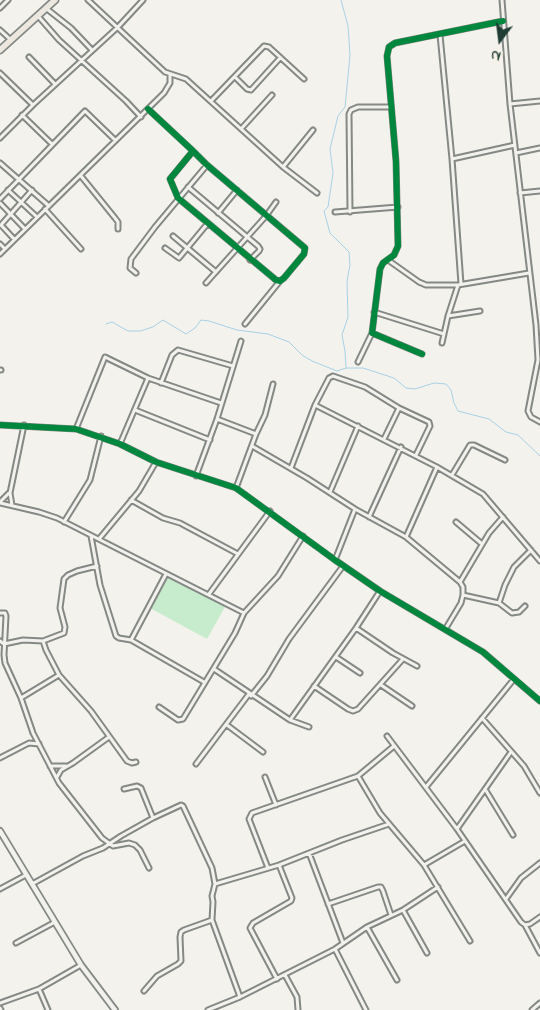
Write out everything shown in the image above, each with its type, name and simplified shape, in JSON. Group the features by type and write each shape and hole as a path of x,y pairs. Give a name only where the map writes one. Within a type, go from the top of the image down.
{"main road":[{"path":"0,50 55,0"}],"street":[{"path":"0,8 8,0"},
{"path":"88,0 165,72 186,79 283,167 317,193"},
{"path":"0,138 22,115 118,27 143,0"},
{"path":"502,0 510,104 539,360 528,411 531,417 540,422"},
{"path":"46,8 72,28 92,50"},
{"path":"38,16 140,116"},
{"path":"358,362 372,333 380,269 394,255 398,246 398,207 387,56 389,48 395,43 503,21"},
{"path":"0,30 12,41"},
{"path":"440,35 452,159 459,284 448,316 442,343"},
{"path":"211,102 264,46 269,47 304,79"},
{"path":"29,57 55,84"},
{"path":"235,77 247,89 251,90 280,58"},
{"path":"0,73 33,105"},
{"path":"0,254 148,109 169,86 170,74"},
{"path":"241,129 272,95"},
{"path":"510,104 540,101"},
{"path":"350,212 349,114 351,110 358,107 391,107"},
{"path":"148,109 207,165 305,248 306,251 245,324"},
{"path":"0,199 18,178 85,111 115,140"},
{"path":"22,115 52,144"},
{"path":"283,167 313,130"},
{"path":"452,159 515,144"},
{"path":"516,153 540,148"},
{"path":"193,151 170,178 178,198 250,260 280,281"},
{"path":"0,163 49,206"},
{"path":"136,273 130,268 131,259 178,198 207,165"},
{"path":"81,176 118,222 118,229"},
{"path":"188,187 260,249 250,260"},
{"path":"8,190 37,217"},
{"path":"14,239 1,226 32,190"},
{"path":"218,213 237,190"},
{"path":"520,193 540,191"},
{"path":"206,283 248,237 276,202"},
{"path":"0,203 25,228"},
{"path":"335,212 398,207"},
{"path":"45,209 81,249"},
{"path":"164,248 178,258 208,224"},
{"path":"173,236 216,272"},
{"path":"0,244 5,249"},
{"path":"388,260 419,282 426,284 459,284 529,273"},
{"path":"448,316 480,311"},
{"path":"374,312 444,334"},
{"path":"372,333 422,354"},
{"path":"196,476 210,440 242,341"},
{"path":"161,382 172,355 178,350 233,366"},
{"path":"76,429 105,357 148,378 221,403"},
{"path":"291,468 315,405 329,378 333,376 364,388 398,408 431,424 416,455"},
{"path":"120,444 148,378"},
{"path":"236,488 265,415 273,384"},
{"path":"315,405 438,466 483,494 540,561"},
{"path":"384,439 398,408"},
{"path":"135,410 210,440"},
{"path":"217,419 256,434"},
{"path":"0,425 76,429 101,436 156,462 236,488 380,591 446,628 483,652 540,701"},
{"path":"12,505 10,493 24,425"},
{"path":"330,492 358,426"},
{"path":"64,522 90,480 101,436"},
{"path":"452,476 470,445 474,444 505,460"},
{"path":"252,446 291,468 355,509 406,537 460,582 463,595 461,603 446,628"},
{"path":"369,517 401,447"},
{"path":"99,539 139,491 156,462"},
{"path":"406,537 438,466"},
{"path":"0,503 10,493"},
{"path":"131,500 163,518 180,523 238,554"},
{"path":"0,503 46,514 64,522 244,613"},
{"path":"335,560 355,509"},
{"path":"209,594 270,511"},
{"path":"460,582 482,544 503,517"},
{"path":"456,522 482,544"},
{"path":"91,536 100,585 116,636 131,640 204,682"},
{"path":"159,707 178,720 182,720 235,633 244,613 278,576 303,536"},
{"path":"499,603 514,567 531,550"},
{"path":"0,641 4,644 23,640 43,641 62,634 65,631 60,608 64,579 77,571 97,566"},
{"path":"196,764 267,676 289,639 343,566"},
{"path":"131,640 166,574"},
{"path":"290,720 336,657 380,591"},
{"path":"463,595 499,603 512,613 520,612 525,606"},
{"path":"0,613 5,613 6,616 4,644 6,664 33,732 56,778 95,830 110,844 118,846 129,842 135,845 140,850 149,868"},
{"path":"356,628 417,666"},
{"path":"43,641 59,675 91,711 127,762 132,764 136,762"},
{"path":"336,657 360,673"},
{"path":"314,686 348,709 358,709 404,659"},
{"path":"214,669 250,695 290,720 309,727"},
{"path":"21,698 59,675"},
{"path":"426,787 514,679"},
{"path":"380,685 412,706"},
{"path":"482,718 524,766 540,793"},
{"path":"227,725 263,752"},
{"path":"29,743 33,732"},
{"path":"386,736 426,787 525,924 540,953"},
{"path":"56,778 61,770 73,764 109,737"},
{"path":"0,758 29,743 40,744"},
{"path":"268,868 249,817 252,813 358,776 394,746"},
{"path":"457,829 511,752"},
{"path":"50,765 67,766"},
{"path":"358,776 389,824 424,865 470,941"},
{"path":"265,777 276,805"},
{"path":"124,789 137,786 141,788 153,818"},
{"path":"485,788 513,835"},
{"path":"32,884 110,844 153,818 180,805 183,806 212,868 215,884 212,896 212,920 240,997"},
{"path":"215,884 279,865 389,824"},
{"path":"0,831 81,965 115,1010"},
{"path":"424,865 465,841"},
{"path":"309,853 343,943"},
{"path":"506,899 520,878 540,863"},
{"path":"278,979 250,928 253,923 291,901 292,898 279,865"},
{"path":"0,889 26,875"},
{"path":"328,904 378,886 381,887 391,915"},
{"path":"208,1010 278,979 335,949 367,927 403,910 438,887"},
{"path":"403,910 427,953"},
{"path":"525,924 530,924 540,917"},
{"path":"144,991 158,976 181,961 181,932 212,920"},
{"path":"16,943 55,922"},
{"path":"367,927 397,980"},
{"path":"335,949 366,1010"},
{"path":"0,1003 39,989 81,965"},
{"path":"285,975 297,997 298,1010"},
{"path":"39,989 48,1010"},
{"path":"532,1010 540,1003"}],"green space":[{"path":"169,574 226,605 207,639 150,608"}],"waterway":[{"path":"341,0 348,26 350,55 345,107 338,116 330,149 333,173 328,207 324,211 330,233 349,252 350,265 347,281 348,317 342,335 346,368"},
{"path":"106,324 112,322 128,331 140,331 153,327 163,320 186,334 195,328 201,320 209,321 237,330 268,334 289,342 302,355 337,371 346,368 363,368 394,378 406,388 415,389 434,383 446,384 451,390 458,411 489,419 506,432 518,435 540,456"}],"cycle path":[{"path":"422,354 372,333 380,269 383,263 394,255 398,246 396,161 387,56 389,47 395,43 503,21"},
{"path":"148,109 193,151 207,165 305,248 304,254 280,281 276,280 178,198 170,179 193,151"},
{"path":"0,425 76,429 120,444 156,462 236,488 380,591 483,652 540,701"}]}
